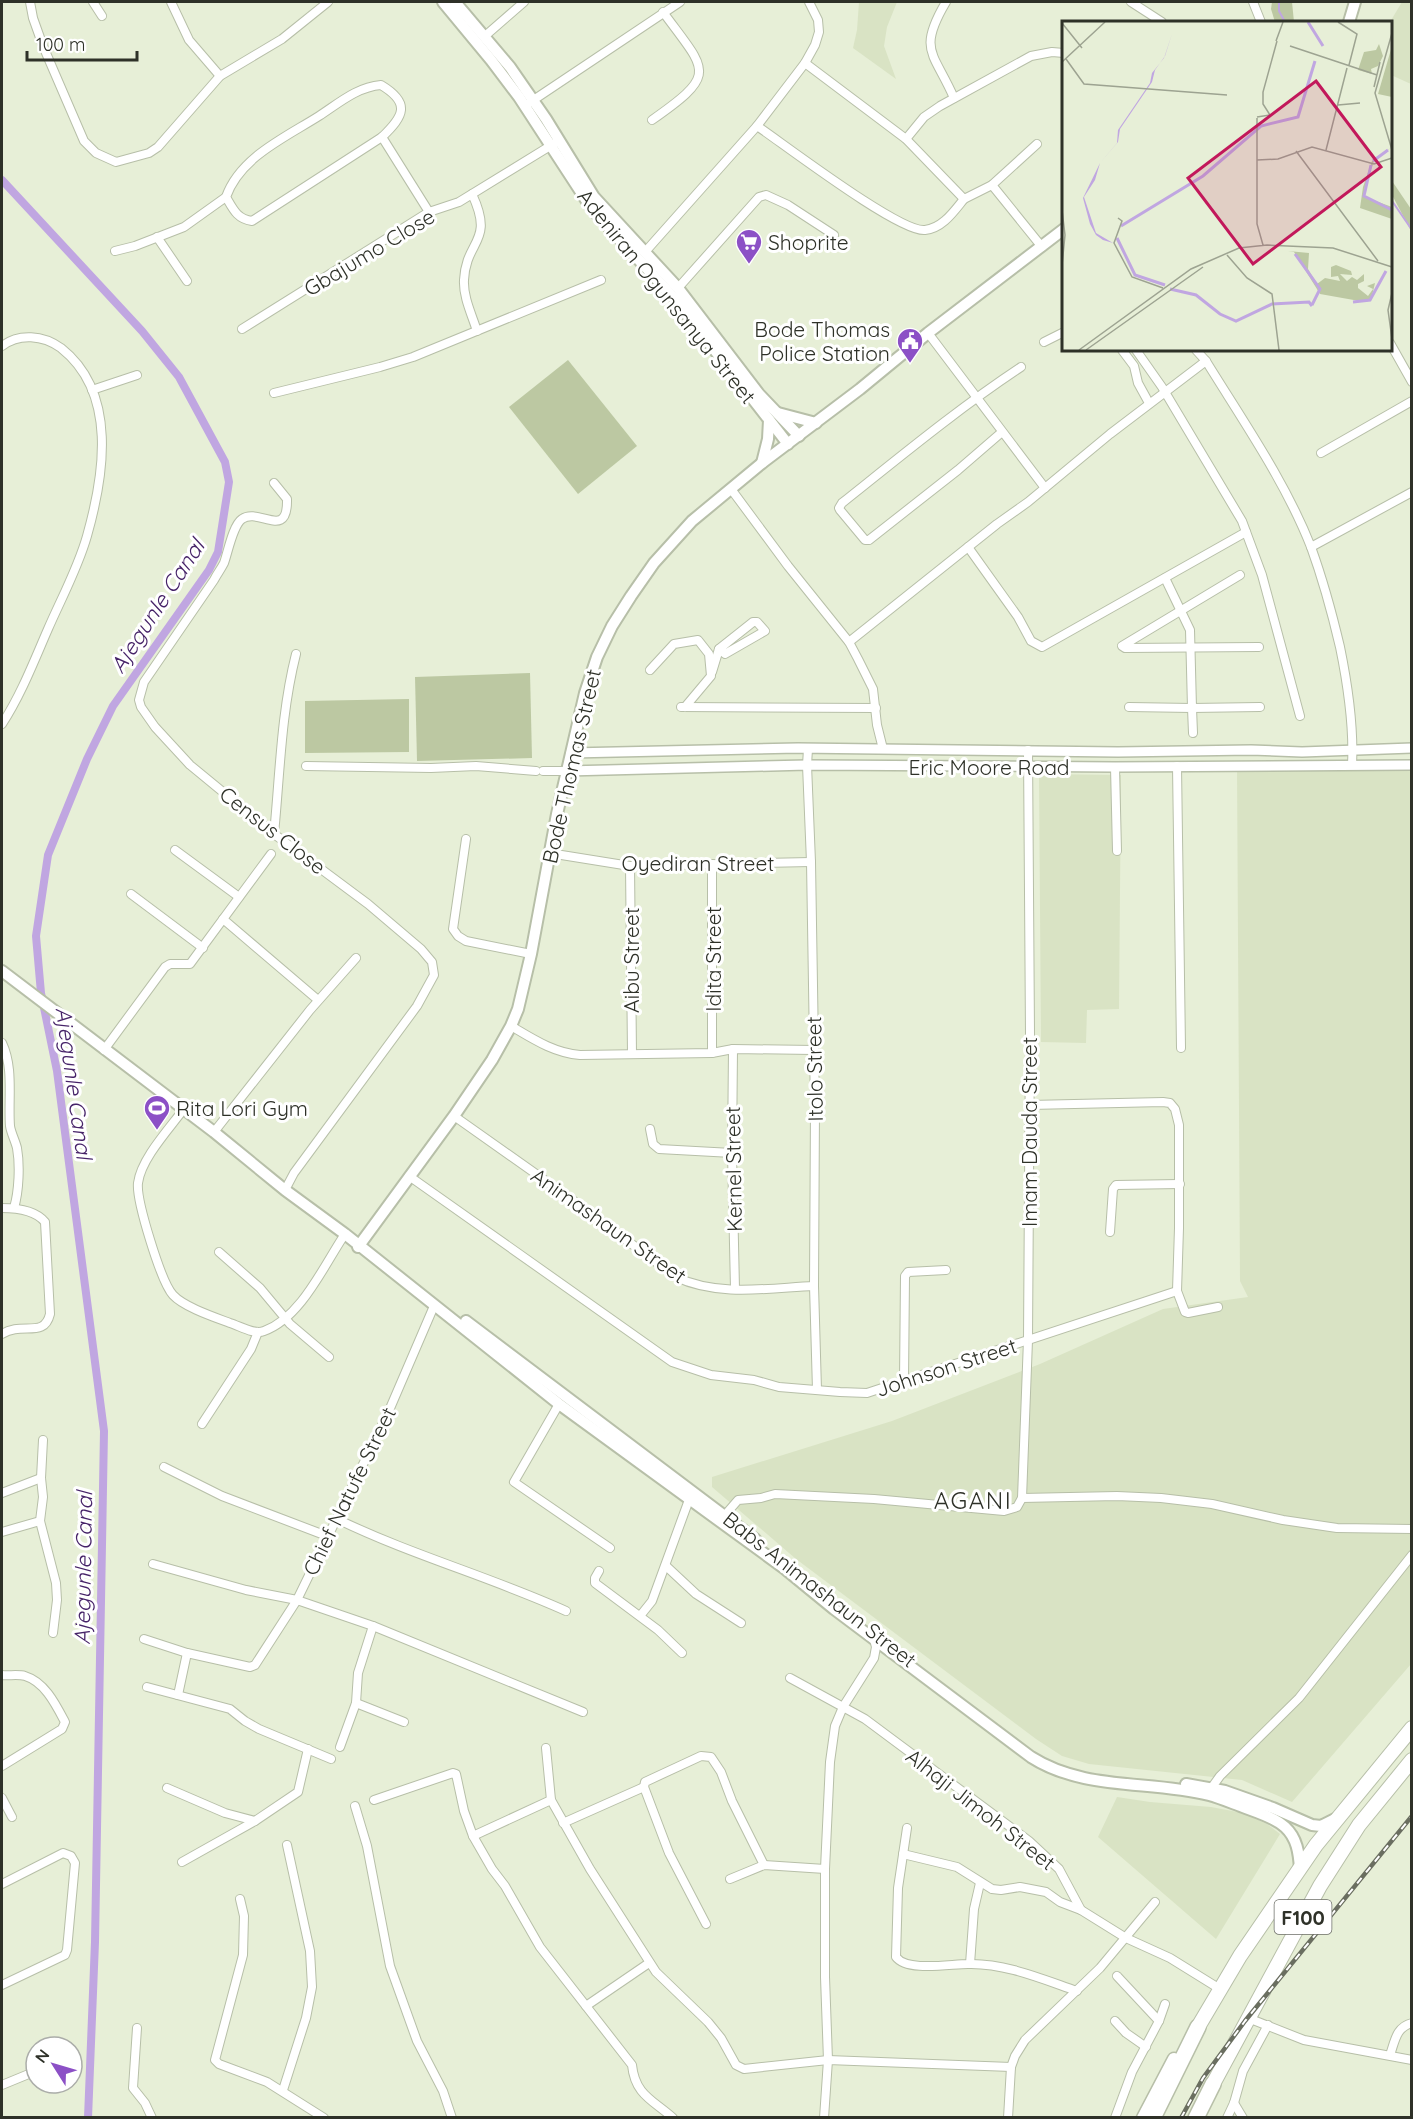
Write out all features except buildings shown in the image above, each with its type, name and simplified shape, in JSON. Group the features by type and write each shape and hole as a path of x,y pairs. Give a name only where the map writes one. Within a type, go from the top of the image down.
{"highway":[{"name":"F100","path":"1153,2118 1198,2027 1220,1989 1336,1818 1412,1728"},
{"name":"F100","path":"1196,2118 1248,2018 1336,1860 1359,1825 1412,1760"}],"main road":[{"name":"Adeniran Ogunsanya Street","path":"443,2 529,103"},
{"name":"Adeniran Ogunsanya Street","path":"455,2 485,36 554,143 592,209 697,321 772,416 788,444"},
{"path":"1349,21 1355,2"},
{"name":"Adeniran Ogunsanya Street","path":"554,143 594,197 678,288 697,321"},
{"name":"Bode Thomas Street","path":"354,1241 409,1176 454,1116 492,1060 511,1026 518,1009 531,954 549,853 588,684 597,657 612,626 631,596 661,555 692,521 762,463 1062,231"},
{"name":"Adeniran Ogunsanya Street","path":"772,416 799,436"},
{"path":"762,463 772,416 816,423"},
{"name":"Babs Animashaun Street","path":"2,971 214,1132 285,1190 691,1494 873,1639 980,1715"},
{"name":"Babs Animashaun Street","path":"354,1241 559,1404 725,1515 1031,1756 1058,1772 1104,1781 1210,1791 1273,1808 1312,1825 1322,1826 1336,1818"},
{"name":"Babs Animashaun Street","path":"1210,1791 1285,1827 1295,1842 1300,1869"},
{"path":"1143,2118 1177,2055 1198,2027"},
{"name":"F100","path":"1205,2118 1213,2084"}],"street":[{"path":"30,2 40,37 84,141 96,153 116,162 135,158 158,147 220,76 282,39 328,2"},
{"path":"93,2 102,16"},
{"path":"171,2 189,40 220,76"},
{"path":"485,36 524,2"},
{"path":"529,103 680,2"},
{"path":"645,252 757,126 805,63 819,32 818,20 809,2"},
{"path":"946,2 932,28 930,47 954,98"},
{"path":"1131,2 1160,21"},
{"path":"1253,2 1261,21"},
{"path":"652,120 691,91 697,83 700,66 692,50 663,12"},
{"path":"906,139 924,117 954,98 1031,57 1052,52 1062,53"},
{"path":"805,63 906,139 964,199"},
{"path":"115,251 184,227 226,197 230,185 261,153 355,92 371,86 381,86 389,90 401,103 401,117 382,137 252,222 243,220 237,215 226,197"},
{"path":"757,126 860,198 910,228 923,230 938,226 964,199 992,185 1037,144"},
{"path":"382,137 429,212"},
{"name":"Gbajumo Close","path":"242,329 429,212 445,208 472,194 554,143"},
{"path":"992,185 1042,247"},
{"path":"472,194 480,211 482,230 468,260 464,281 477,331"},
{"path":"678,288 759,197 766,195 788,205 834,235"},
{"path":"157,237 187,281"},
{"path":"274,393 413,357 601,280"},
{"path":"928,333 1045,488"},
{"path":"1044,342 1062,333"},
{"path":"2,346 9,340 26,336 45,339 60,348 76,364 92,390 99,409 102,429 101,471 87,537 33,663 2,724"},
{"path":"1392,347 1412,382"},
{"path":"1123,351 1134,366 1138,383 1149,404"},
{"path":"1137,351 1165,391 1242,521 1262,574 1300,717"},
{"path":"1197,351 1206,361 1266,458 1311,547 1326,590 1345,671 1353,750 1352,765"},
{"path":"849,642 1206,361"},
{"path":"1002,432 869,540 865,540 840,510 842,503 976,397 1021,367"},
{"path":"92,390 137,375"},
{"path":"1321,453 1412,401"},
{"name":"Census Close","path":"274,483 287,499 286,513 282,519 277,521 249,517 242,519 237,526 223,565 144,681 139,700 146,717 186,760 274,834 363,900 412,941 432,962 434,975 417,1006 294,1173 285,1190"},
{"path":"731,489 788,566 849,642 873,689 883,749"},
{"path":"1311,547 1412,492"},
{"path":"968,547 1018,617 1031,641 1042,646 1246,532"},
{"path":"1240,575 1122,646 1125,648 1259,647"},
{"path":"1165,578 1190,630 1193,733"},
{"path":"720,649 725,654 765,631 757,622 753,622 720,649 711,676 683,707 876,708"},
{"path":"650,670 674,644 698,640 709,654 711,676"},
{"path":"274,834 281,737 296,654"},
{"path":"1129,707 1260,706"},
{"name":"Eric Moore Road","path":"571,753 808,749 1302,752 1412,748"},
{"name":"Itolo Street","path":"808,749 817,1390"},
{"name":"Imam Dauda Street","path":"1022,1498 1028,1340 1030,1105 1028,750"},
{"name":"Eric Moore Road","path":"567,771 807,765 1115,767 1412,765"},
{"path":"306,766 431,768 476,766 567,771"},
{"path":"1177,766 1181,1048"},
{"path":"1115,767 1117,851"},
{"path":"466,839 453,929 466,941 531,954"},
{"path":"176,850 239,897"},
{"name":"Oyediran Street","path":"549,853 630,866 811,862"},
{"path":"104,1050 165,967 170,964 190,964 271,854"},
{"name":"Idita Street","path":"712,864 712,1053"},
{"name":"Aibu Street","path":"630,866 632,1054"},
{"path":"131,894 203,948"},
{"path":"223,919 318,1000"},
{"path":"214,1132 318,1000 356,958"},
{"path":"511,1026 564,1054 712,1053 733,1049 814,1050"},
{"path":"2,1043 8,1072 6,1128 16,1146 18,1161 17,1200 14,1208"},
{"name":"Kernel Street","path":"733,1049 732,1153 735,1289"},
{"path":"1030,1105 1170,1103 1175,1109 1179,1125 1177,1291 1185,1312 1218,1306"},
{"path":"183,1110 141,1171 138,1185 139,1199 159,1268 165,1284 180,1301 205,1314 258,1332 274,1326 285,1318 354,1241"},
{"name":"Animashaun Street","path":"454,1116 676,1277 701,1287 735,1289 814,1286"},
{"path":"650,1129 653,1144 659,1149 732,1153"},
{"name":"Johnson Street","path":"409,1176 672,1362 711,1375 754,1380 779,1387 867,1393 1177,1291"},
{"path":"1110,1233 1113,1189 1116,1185 1180,1184"},
{"path":"2,1208 14,1208 39,1215 45,1222 50,1314 43,1328 17,1328 2,1334"},
{"path":"219,1252 260,1288 290,1324 329,1357"},
{"path":"904,1381 905,1276 908,1272 946,1270"},
{"name":"Chief Natufe Street","path":"187,1653 250,1667 255,1665 297,1600 388,1413 434,1306"},
{"path":"202,1424 251,1349 258,1332"},
{"path":"559,1404 514,1482 610,1548"},
{"path":"43,1440 40,1478 43,1497 40,1521 56,1583 57,1599 53,1633"},
{"path":"164,1467 222,1497 327,1536"},
{"path":"2,1493 40,1478"},
{"path":"640,1616 652,1601 691,1494"},
{"path":"725,1515 738,1500 775,1494 874,1499 1004,1511 1017,1507 1022,1498 1117,1496 1212,1504 1283,1520 1337,1528 1412,1529"},
{"path":"337,1519 386,1541 501,1583 566,1611"},
{"path":"2,1532 40,1521"},
{"path":"1210,1791 1220,1776 1299,1698 1412,1556"},
{"path":"153,1564 246,1590 297,1600 373,1626 583,1712"},
{"path":"666,1566 696,1594 741,1623"},
{"path":"599,1571 595,1583 640,1616 682,1653"},
{"path":"340,1747 356,1703 358,1673 373,1626"},
{"path":"144,1639 187,1653 178,1695"},
{"path":"824,2118 828,2060 825,1869 830,1762 836,1726 843,1707 874,1658 876,1647 873,1639"},
{"path":"874,1658 892,1653"},
{"path":"2,1675 24,1675 36,1682 48,1693 65,1722 64,1726 34,1747 2,1766"},
{"name":"Alhaji Jimoh Street","path":"790,1678 843,1707 890,1737 1029,1841 1059,1869 1081,1910 1126,1938 1170,1958 1220,1989"},
{"path":"147,1687 230,1709 259,1729 331,1759"},
{"path":"356,1703 404,1722"},
{"path":"546,1748 551,1800 563,1823 649,1963 708,2022 721,2038 739,2068 828,2060 1011,2067"},
{"path":"182,1862 255,1821 298,1792 308,1749"},
{"path":"706,1924 669,1853 644,1787 645,1782 701,1756 711,1757 721,1772 732,1801 764,1865"},
{"path":"374,1800 453,1773 456,1774 464,1811 473,1836 540,1947 632,2065 634,2080 644,2094 673,2118"},
{"path":"563,1823 644,1787"},
{"path":"167,1788 225,1813 255,1821"},
{"path":"2,1798 12,1817"},
{"path":"473,1836 551,1800"},
{"path":"355,1806 367,1846 390,1966 417,2041 443,2091 452,2118"},
{"path":"907,1828 898,1888 896,1957 900,1963 906,1965 970,1964 1006,1968 1077,1991"},
{"path":"283,2090 306,2018 312,1986 310,1951 287,1845"},
{"path":"2,1884 63,1852 71,1856 75,1863 65,1955 2,1985"},
{"path":"903,1854 957,1868 992,1889 1034,1888 1081,1910"},
{"path":"730,1879 764,1865 825,1869"},
{"path":"970,1964 974,1909 981,1883"},
{"path":"240,1899 243,1916 243,1954 215,2060 219,2064 283,2090 324,2118"},
{"path":"1008,2118 1011,2067 1025,2040 1077,1991 1126,1938 1155,1902"},
{"path":"586,2006 649,1963"},
{"path":"1118,1976 1159,2021"},
{"path":"1115,2118 1132,2072 1159,2021 1165,2004"},
{"path":"1248,2018 1304,2040 1412,2060"},
{"path":"1115,2021 1126,2033 1146,2047"},
{"path":"1390,2055 1399,2029 1404,2025 1412,2024"},
{"path":"1227,2118 1244,2071 1268,2025"},
{"path":"137,2028 133,2088 145,2103 152,2118"},
{"path":"2,2085 24,2076"},
{"path":"1234,2103 1243,2118"}],"shaded area":[{"path":"859,2 897,2 887,27 884,46 896,79 853,48"},
{"path":"1272,2 1292,2 1294,21 1275,21 1271,9"},
{"path":"1402,2 1411,2 1411,84 1392,75 1391,21"},
{"path":"1392,181 1411,209 1411,231 1392,195"},
{"path":"568,360 637,446 578,494 509,407"},
{"path":"530,673 532,758 417,761 415,677"},
{"path":"409,699 409,752 305,753 305,701"},
{"path":"1411,765 1411,1664 1292,1802 1242,1780 1089,1764 1062,1756 1036,1739 796,1559 712,1487 712,1477 892,1421 1040,1364 1163,1309 1248,1297 1240,1281 1237,767"},
{"path":"1039,774 1121,775 1119,1009 1087,1010 1086,1043 1041,1042"},
{"path":"1117,1797 1211,1807 1243,1813 1267,1824 1280,1834 1216,1939 1098,1837"}],"waterway":[{"path":"1279,2 1279,11 1284,21"},
{"name":"Ajegunle Canal","path":"2,180 142,331 179,377 225,462 229,482 218,552 209,570 113,706 87,759 48,855 36,936 41,993 57,1071 104,1431 95,1942 88,2118"},
{"path":"1392,201 1412,230"}],"railway":[{"path":"1181,2118 1203,2078 1245,2021 1412,1816"}],"place":[{"name":"Shoprite","path":"749,265"},
{"name":"Bode Thomas Police Station","path":"910,364"},
{"name":"Rita Lori Gym","path":"157,1131"}],"district":[{"name":"AGANI","path":"973,1500"}]}
